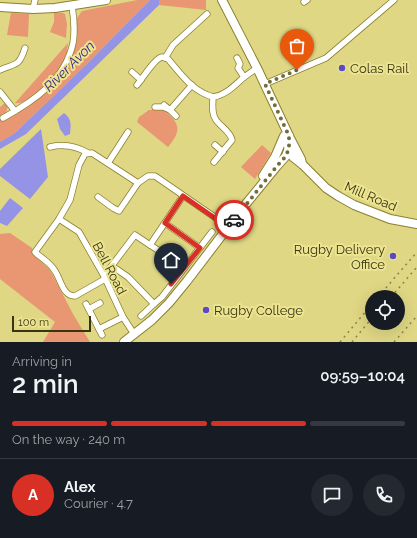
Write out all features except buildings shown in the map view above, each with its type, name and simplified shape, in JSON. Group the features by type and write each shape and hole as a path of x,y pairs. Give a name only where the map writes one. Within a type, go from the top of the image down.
{"street":[{"path":"32,9 35,0"},
{"path":"0,7 32,9 72,6 106,0"},
{"path":"222,0 284,124 286,136 292,148 301,159 302,164"},
{"path":"265,84 326,58 394,0"},
{"path":"3,118 15,112 32,100 50,85 62,69 69,56 73,42 74,28 72,6"},
{"path":"165,58 173,45 207,14"},
{"path":"0,70 15,65 20,60 24,48"},
{"path":"132,72 139,82 160,57 165,58 168,59 192,85 203,94 213,97 219,96 226,92 257,68"},
{"path":"237,58 240,64 238,68 244,77"},
{"path":"167,108 192,85"},
{"path":"0,92 15,112"},
{"path":"213,97 213,112 215,119 231,136 232,140 214,162"},
{"path":"155,107 167,108 176,116"},
{"path":"108,163 128,132"},
{"path":"245,206 286,136"},
{"path":"50,147 56,143 80,148 88,153 92,153 138,183"},
{"path":"215,145 223,152"},
{"path":"124,342 169,303 277,166 290,157 292,148"},
{"path":"274,158 292,148"},
{"path":"88,153 85,154 79,165 72,194 59,219 35,252 53,267 66,292 70,296 75,296 105,277 135,235 161,252"},
{"path":"290,157 302,164"},
{"name":"Mill Road","path":"302,164 326,188 354,205 390,218 417,224"},
{"path":"98,197 113,208 120,211 138,183 148,176 154,176 229,228"},
{"path":"150,245 183,196"},
{"name":"Bell Road","path":"59,219 79,232 105,277 123,316 134,334"},
{"path":"165,223 200,248"},
{"path":"141,316 162,296 212,232"},
{"path":"112,266 128,277 154,304"},
{"path":"100,303 87,307 102,335"},
{"path":"99,329 123,316"}],"shaded area":[{"path":"137,0 150,0 88,63 15,133 0,142 0,107 5,103 8,106 6,113 1,117 4,121 17,113 63,75 75,48 77,18 82,11"},
{"path":"150,0 159,0 159,5 26,134 0,149 0,142 15,133 88,63"},
{"path":"159,0 206,0 206,10 159,5"},
{"path":"54,12 65,14 67,24 66,38 50,32 54,22"},
{"path":"11,13 29,14 28,37 7,35"},
{"path":"68,43 64,62 53,78 34,96 20,103 15,103"},
{"path":"149,110 164,110 176,123 176,136 168,147 137,122 139,117"},
{"path":"64,113 70,120 71,125 70,134 65,136 60,129 57,119"},
{"path":"41,129 48,177 30,199 0,176 0,169"},
{"path":"262,145 271,153 255,179 241,167"},
{"path":"10,198 23,208 7,226 0,223 0,211"},
{"path":"10,233 32,248 34,255 50,270 73,314 90,342 43,342 55,322 0,279 0,234"}],"railway":[{"path":"384,290 417,252"},
{"path":"397,290 417,267"},
{"path":"340,342 365,312"},
{"path":"394,342 417,316"},
{"path":"352,342 365,326"}],"way so far":[{"path":"234,220 286,156 289,148 289,136 265,84 297,70"}],"place":[{"name":"Colas Rail","path":"342,68"},
{"name":"Rugby Delivery Office","path":"393,256"},
{"name":"Rugby College","path":"206,310"}],"route":[{"path":"171,284 200,248 165,223 183,196 229,228 234,220"}],"water label":[{"name":"River Avon","path":"69,66"}]}
